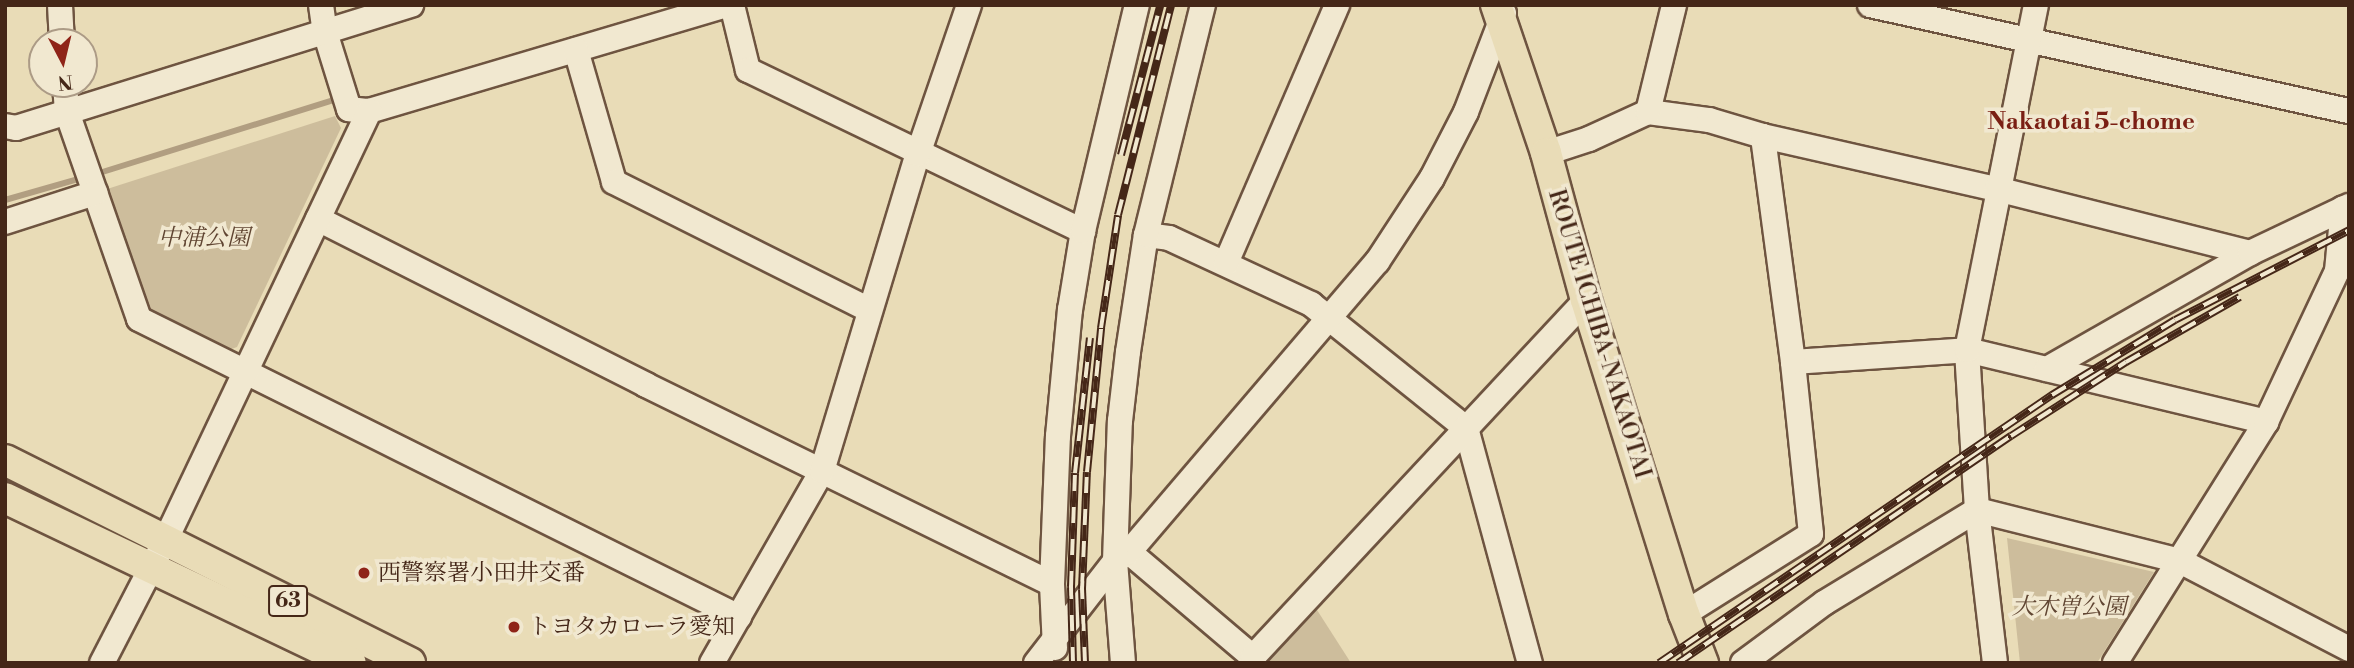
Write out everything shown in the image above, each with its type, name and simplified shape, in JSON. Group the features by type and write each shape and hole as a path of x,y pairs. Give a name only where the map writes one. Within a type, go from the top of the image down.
{"main road":[{"name":"ROUTE ICHIBA-NAKAOTAI","path":"1501,11 1546,153 1586,300 1684,614 1703,663"},
{"name":"63","path":"5,460 410,663"},
{"name":"63","path":"5,498 351,663"}],"street":[{"path":"321,5 325,32 349,108 369,111 726,5"},
{"path":"5,126 16,128 411,5"},
{"path":"732,5 748,70 918,155 1083,231"},
{"path":"712,663 822,471 918,155 969,5"},
{"path":"1055,652 1052,584 1059,424 1070,310 1083,231 1137,5"},
{"path":"1123,663 1120,421 1146,235 1203,5"},
{"path":"1226,263 1337,5"},
{"path":"1648,112 1674,5"},
{"path":"1870,5 2349,111"},
{"path":"1995,663 1978,510 1967,350 1997,189 2036,5"},
{"path":"55,6 59,28"},
{"path":"1035,663 1055,652 1122,557 1331,319 1377,262 1432,178 1466,112 1501,11"},
{"path":"576,50 614,182 870,310"},
{"path":"66,98 66,112 139,319 739,617"},
{"path":"102,663 166,539 369,111"},
{"path":"1546,153 1589,139 1648,112 1709,120 1763,136 1997,189 2250,253"},
{"path":"1684,614 1811,534 1793,362 1763,136"},
{"path":"5,222 91,181"},
{"path":"2047,369 2250,253 2346,207 2343,273 2266,422 2115,663"},
{"path":"318,219 646,386 1052,584"},
{"path":"1146,235 1169,238 1311,304 1466,428 1530,663"},
{"path":"1122,557 1254,660 1586,300"},
{"path":"1793,362 1967,350 2266,422"},
{"path":"1743,663 1824,603 1978,510 2180,561 2349,651 2343,663"}],"green space":[{"name":"中浦公園","path":"335,116 341,128 237,347 223,352 150,314 104,190"},
{"name":"大木曽公園","path":"2007,538 2154,572 2097,663 2020,663"},
{"path":"1317,610 1351,663 1264,663 1264,661"}],"waterway":[{"path":"96,174 331,101"},
{"path":"5,200 85,177"}],"railway":[{"path":"1085,663 1082,589 1087,472 1101,328 1118,215 1171,5"},
{"path":"1121,155 1160,6"},
{"path":"1659,663 2052,395 2175,320 2349,230"},
{"path":"1678,663 2011,436 2126,362 2240,297"},
{"path":"1073,663 1071,587 1075,473 1090,338"}],"place":[{"name":"西警察署小田井交番","path":"364,573"},
{"name":"トヨタカローラ愛知","path":"514,627"}],"district":[{"name":"Nakaotai 5-chome","path":"2091,123"}]}
